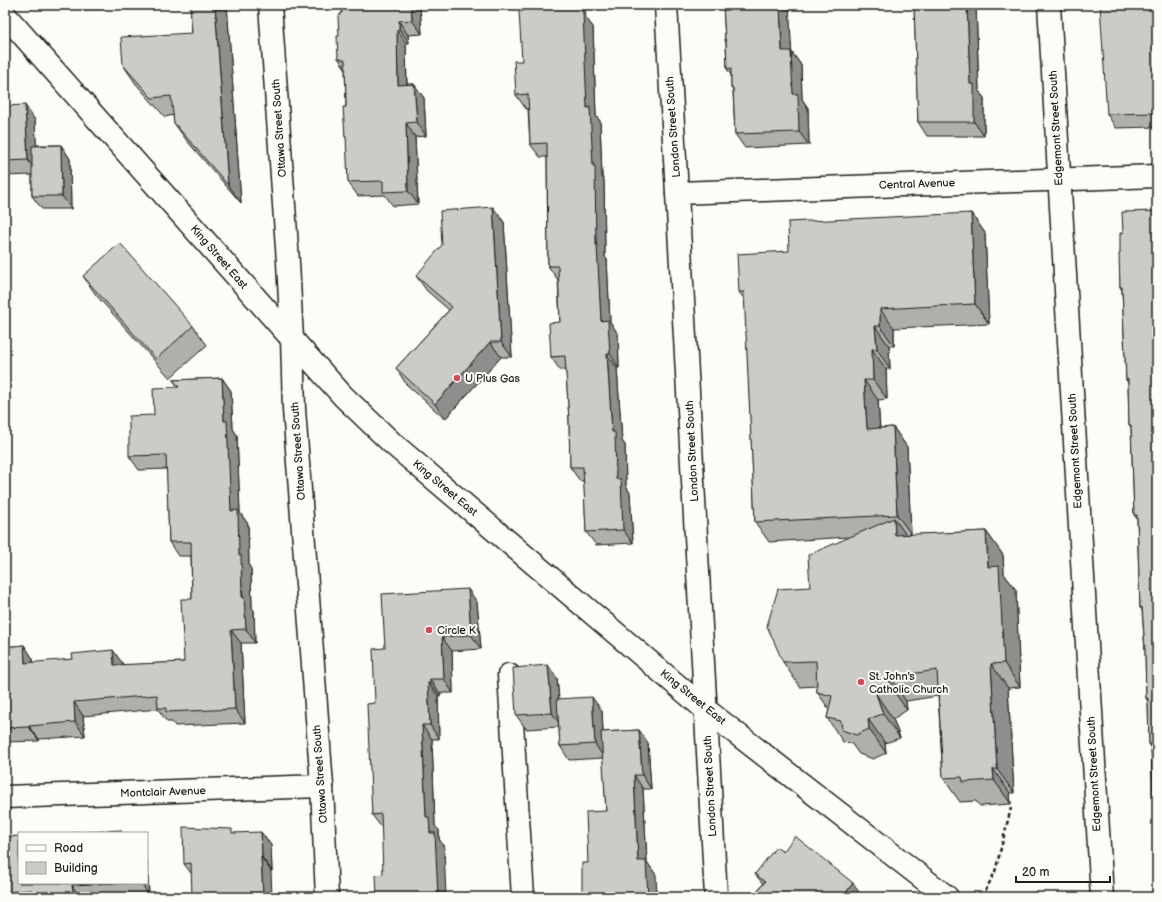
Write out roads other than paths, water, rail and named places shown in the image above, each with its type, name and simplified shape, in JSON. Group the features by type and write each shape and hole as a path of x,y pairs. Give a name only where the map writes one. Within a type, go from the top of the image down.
{"street":[{"name":"Ottawa Street South","path":"270,5 288,262 294,409 322,786 327,897"},
{"name":"London Street South","path":"666,5 716,897"},
{"name":"Edgemont Street South","path":"1049,5 1102,897"},
{"name":"King Street East","path":"5,14 343,396 392,443 706,709 947,897"},
{"name":"Central Avenue","path":"677,193 1157,176"},
{"path":"509,675 522,897"},
{"name":"Montclair Avenue","path":"5,797 322,786"}],"place":[{"name":"U Plus Gas","path":"457,378"},
{"name":"Circle K","path":"429,630"},
{"name":"St. John's Catholic Church","path":"861,682"}]}
